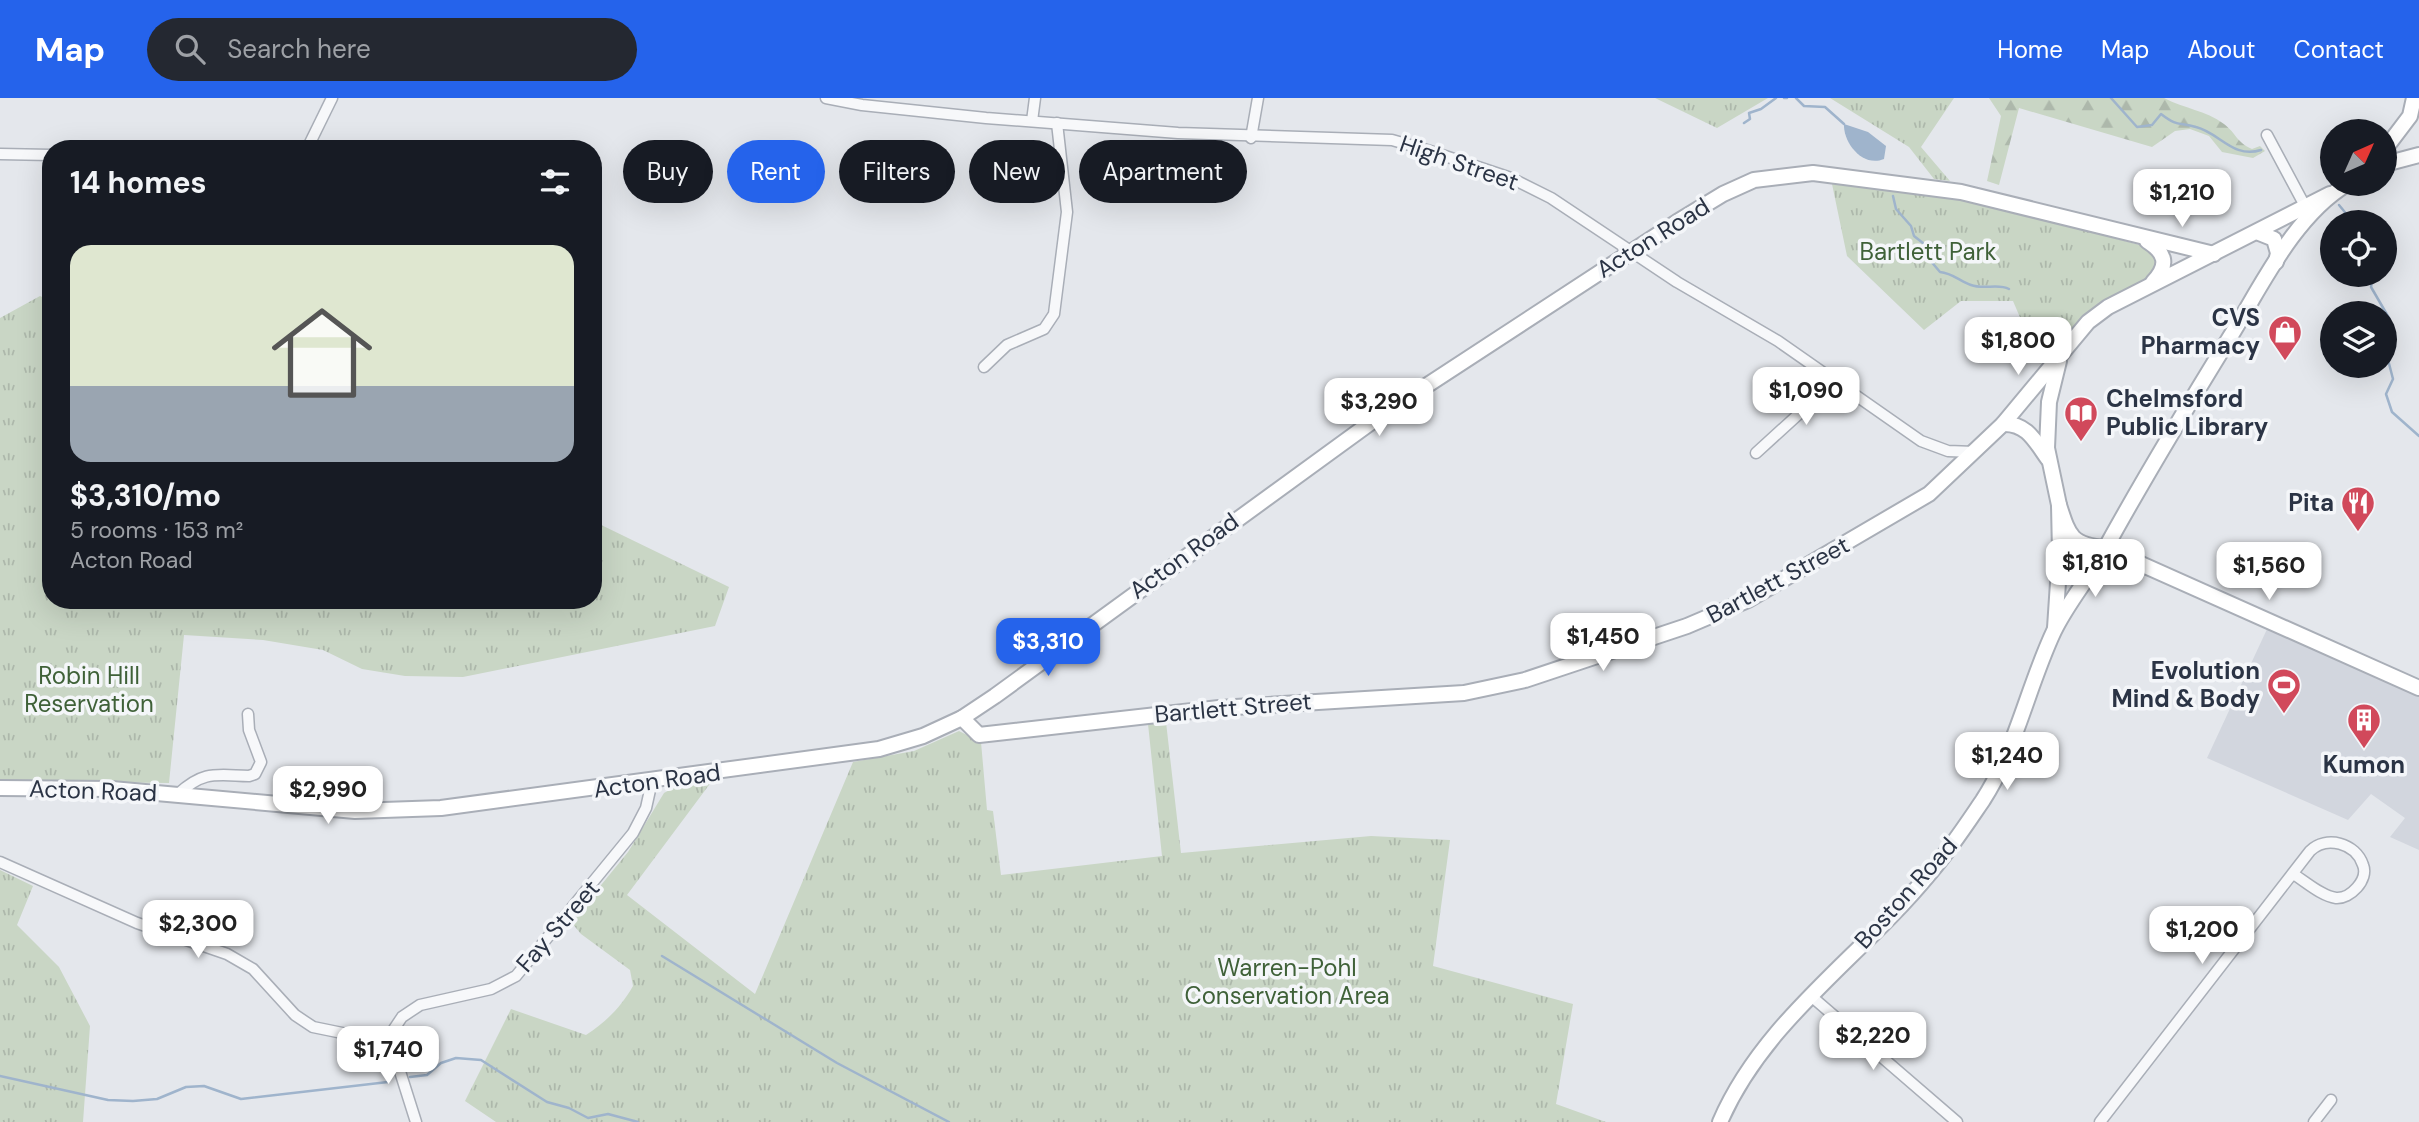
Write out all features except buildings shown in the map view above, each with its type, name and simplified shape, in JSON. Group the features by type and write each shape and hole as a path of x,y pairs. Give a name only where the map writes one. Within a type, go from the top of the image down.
{"main road":[{"path":"2398,132 2410,116 2414,98"},
{"path":"2398,161 2419,155"},
{"name":"Acton Road","path":"0,788 76,786 385,811 442,808 878,749 923,737 962,718 1377,418 1632,251 1723,194 1743,185 1785,174 1813,173 1961,192 2214,254"},
{"name":"Bartlett Street","path":"962,718 979,736 1219,708 1464,693 1525,680 1687,626 1748,600 1929,494 2003,424 2088,322 2128,295 2259,233 2326,196"},
{"name":"Boston Road","path":"1720,1122 1751,1068 1811,996 1928,875 1985,796 2004,761 2054,631 2105,548 2119,519 2276,263 2328,196"},
{"path":"2259,233 2274,239 2278,253 2276,263"},
{"path":"2143,238 2158,247 2165,260 2162,273 2151,285"},
{"path":"2061,356 2049,402 2049,461 2067,531 2079,544 2105,548 2419,688"},
{"path":"2003,424 2015,424 2025,429 2049,461"},
{"path":"2054,631 2060,552 2059,505"},
{"path":"2079,544 2103,537 2119,519"}],"street":[{"path":"311,140 332,98"},
{"name":"High Street","path":"826,98 862,105 1251,138 1392,140 1427,150 1511,178 1551,198 1836,380 1922,441 1948,451 1974,452"},
{"path":"1032,121 1035,98"},
{"path":"1251,138 1258,98"},
{"path":"984,367 1007,345 1044,329 1054,314 1067,212 1057,123"},
{"path":"2267,135 2305,206"},
{"path":"0,153 42,155"},
{"path":"1756,453 1836,380"},
{"path":"178,794 192,781 207,775 255,774 261,762 249,730 248,714"},
{"name":"Fay Street","path":"391,1043 397,1023 414,1008 491,989 525,967 633,833 646,808 652,781"},
{"path":"2100,1122 2314,847 2326,841 2340,844 2363,864 2362,879 2353,892 2334,898 2293,874"},
{"path":"0,862 137,923 228,954 253,969 295,1015 313,1027 391,1043 416,1122"},
{"path":"1811,996 1957,1122"},
{"path":"2314,1122 2331,1100"}],"shaded area":[{"path":"2268,627 2419,694 2419,850 2390,837 2405,818 2371,794 2348,820 2207,758"}],"green space":[{"path":"1655,98 1768,98 1717,128"},
{"path":"1830,98 1954,98 1921,147 1950,181 1934,179 1909,147"},
{"path":"1989,98 2164,98 2217,119 2247,147 2252,149 2260,146 2265,151 2253,158 2222,152 2209,136 2190,129 2175,131 2152,147 2019,108 1999,185 1987,181 2001,116"},
{"name":"Bartlett Park","path":"1832,184 1974,201 2151,248 2160,261 2149,278 2091,309 2040,364 2013,301 1961,301 1924,330 1847,256"},
{"name":"Robin Hill Reservation","path":"42,297 42,609 602,609 602,525 729,587 715,626 463,677 405,676 362,669 323,650 263,640 184,635 169,783 0,781 0,318"},
{"name":"Warren-Pohl Conservation Area","path":"1166,722 1181,853 1371,836 1450,840 1433,966 1573,1004 1556,1104 1606,1122 496,1122 465,1101 511,1009 586,1035 624,1001 633,986 630,970 581,934 571,922 628,852 664,793 675,787 712,781 627,895 755,994 853,762 914,751 959,731 981,742 987,810 993,811 1001,875 1162,856 1148,724"},
{"path":"0,870 33,886 17,925 59,967 90,1026 83,1122 0,1122"}],"water":[{"path":"1844,124 1868,132 1886,146 1884,159 1868,160 1855,152 1847,138"}],"waterway":[{"path":"1744,123 1750,119 1749,113 1761,109 1776,98"},
{"path":"1796,98 1804,106 1825,107 1844,124"},
{"path":"2111,98 2137,127 2152,125 2161,114 2175,123 2205,130 2242,151 2261,150"},
{"path":"1893,196 1896,209 1911,226 1914,236 1928,247 1929,259 1940,272 1976,286 2009,289"},
{"path":"2339,205 2343,210"},
{"path":"2371,287 2389,318 2386,352 2393,379 2386,394 2392,412 2419,436"},
{"path":"662,956 837,1063 949,1122"},
{"path":"410,1077 427,1075 441,1063 456,1058 481,1060 547,1102 569,1108 588,1118 608,1114 638,1122"},
{"path":"0,1076 108,1100 133,1101 157,1099 186,1087 204,1086 241,1099 388,1082"}],"place":[{"name":"CVS Pharmacy","path":"2285,362"},
{"name":"Chelmsford Public Library","path":"2081,443"},
{"name":"Pita","path":"2358,533"},
{"name":"Evolution Mind & Body","path":"2284,715"},
{"name":"Kumon","path":"2364,750"}]}
